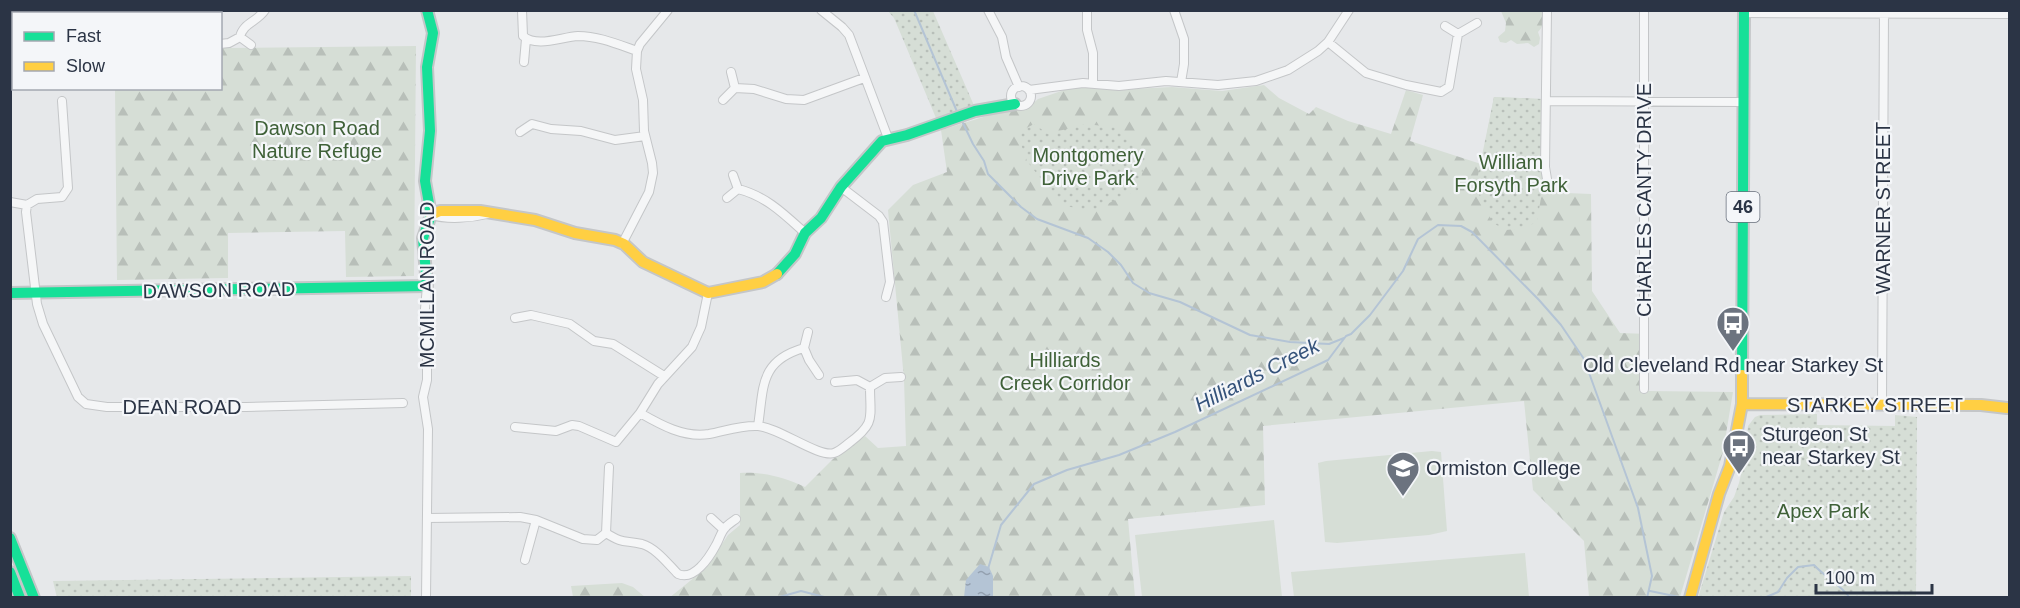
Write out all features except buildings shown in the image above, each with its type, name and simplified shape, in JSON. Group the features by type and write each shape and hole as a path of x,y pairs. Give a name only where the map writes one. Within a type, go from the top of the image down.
{"main road":[{"name":"MCMILLAN ROAD","path":"427,10 433,33 427,67 430,131 425,181 431,215 423,238 427,286"},
{"name":"46","path":"1690,597 1719,494 1730,466 1742,404 1744,12"},
{"path":"431,215 440,211 480,211 535,220 568,231 622,243 643,262 708,293 755,284 773,277 788,263 805,233 821,218 842,187 882,141 907,135 1014,99"},
{"name":"DAWSON ROAD","path":"10,293 427,286"},
{"name":"STARKEY STREET","path":"1742,404 1981,405 2009,408"},
{"path":"10,538 34,597"},
{"path":"10,572 20,597"}],"street":[{"path":"222,44 240,37 246,26 261,16 265,10"},
{"path":"522,10 523,36 526,39 524,62"},
{"path":"622,243 650,192 652,183 652,163 645,136 643,100 636,69 637,51 640,44 668,10"},
{"path":"821,10 849,35 888,138"},
{"path":"988,10 1002,37 1006,57 1018,87 1014,99 1023,105 1030,101 1030,94 1023,86 1018,87"},
{"path":"1087,10 1087,30 1093,53 1093,83"},
{"path":"1174,10 1184,39 1181,82"},
{"path":"1030,94 1083,83 1119,86 1166,81 1225,85 1262,79 1297,65 1328,42 1349,10"},
{"path":"1547,10 1545,167 1547,179"},
{"name":"CHARLES CANTY DRIVE","path":"1644,10 1644,389"},
{"path":"1744,12 2010,14"},
{"name":"WARNER STREET","path":"1882,405 1884,12"},
{"path":"1458,34 1477,23"},
{"path":"1445,26 1458,34"},
{"path":"1328,42 1366,73 1406,85 1441,92 1449,87 1452,79 1458,34"},
{"path":"526,39 545,41 585,36 637,51"},
{"path":"240,37 251,45"},
{"path":"731,72 735,88"},
{"path":"723,100 735,88 754,89 786,99 804,100 864,78"},
{"path":"10,202 27,205 36,199 62,197 68,189 62,101"},
{"path":"1546,102 1743,102"},
{"path":"532,124 533,113"},
{"path":"520,132 532,124 550,129 581,131 615,140 645,136"},
{"path":"733,175 738,189"},
{"path":"842,187 879,216 883,222 890,282 886,297"},
{"path":"727,198 738,189"},
{"path":"738,189 757,195 773,205 805,233"},
{"path":"27,205 35,292"},
{"name":"MCMILLAN ROAD","path":"426,597 428,429 423,397 427,380 424,320 427,286"},
{"name":"DEAN ROAD","path":"35,292 43,324 72,387 86,404 142,407 403,403"},
{"path":"515,427 556,431 572,425 616,441 640,413 664,376 686,354 698,337 708,293"},
{"path":"515,318 531,315 570,324 594,341 613,344 664,376"},
{"path":"808,332 804,348 819,375"},
{"path":"758,426 761,392 772,366 781,358 804,348"},
{"path":"870,387 885,378 901,377"},
{"path":"835,382 857,380 870,387"},
{"path":"640,413 670,429 695,435 758,426 770,428 821,453 832,454 868,427 870,387"},
{"path":"427,518 520,517 536,520 583,539 597,540 606,533 609,467"},
{"path":"711,518 723,529"},
{"path":"606,533 618,541 642,544 684,577 698,569 709,556 723,529 736,519"},
{"path":"525,560 536,520"}],"green space":[{"path":"888,11 933,11 979,117 941,130 894,18"},
{"path":"1501,11 1542,11 1544,20 1538,32 1539,44 1534,47 1528,43 1517,44 1511,40 1506,43 1500,42 1498,37 1505,31 1506,23"},
{"name":"Dawson Road Nature Refuge","path":"416,46 414,276 346,277 345,231 228,233 228,278 117,280 115,90 222,90 222,48"},
{"name":"Hilliards Creek Corridor","path":"1264,85 1279,98 1309,114 1316,107 1348,121 1391,134 1406,90 1423,95 1410,141 1481,164 1494,97 1542,99 1542,192 1591,194 1592,291 1620,333 1649,334 1648,391 1733,392 1723,452 1680,597 1589,597 1584,541 1533,490 1524,401 1263,426 1265,505 1128,519 1135,597 669,598 706,568 728,535 740,525 740,473 774,476 805,487 833,459 865,436 878,448 906,446 904,379 888,210 913,185 947,172 941,130 1003,111 1028,108 1038,99 1070,88 1112,90 1172,87 1222,91"},
{"name":"William Forsyth Park","path":"1494,97 1542,99 1542,192 1537,221 1526,228 1506,230 1493,223 1480,199 1477,180"},
{"name":"Montgomery Drive Park","path":"1034,124 1048,134 1085,124 1122,128 1146,157 1138,190 1091,211 1061,205 1027,161 1017,133"},
{"name":"Apex Park","path":"1817,414 1817,425 1895,426 1895,415 1917,417 1916,597 1698,598 1724,512 1734,497 1739,483 1748,426 1755,417 1760,415"},
{"path":"1441,452 1447,531 1429,535 1337,543 1325,542 1318,463"},
{"path":"1274,520 1282,597 1142,597 1135,535"},
{"path":"1525,553 1529,597 1294,597 1291,572"},
{"path":"411,576 411,598 57,598 53,581"},
{"path":"622,583 633,587 645,597 573,597 571,586"}],"water":[{"path":"980,564 989,567 993,576 993,597 964,597 966,580"}],"waterway":[{"path":"914,10 958,114"},
{"path":"961,119 984,161 988,174 1021,207 1037,219 1088,238 1108,252 1121,265 1133,283 1149,293 1180,302 1250,335 1290,342 1329,344 1344,338"},
{"name":"Hilliards Creek","path":"988,569 1001,525 1034,484 1067,470 1119,455 1175,432 1328,360 1346,336 1370,315 1403,271 1418,239 1438,225 1461,226 1472,232 1539,300 1561,325 1584,359 1638,508 1652,576 1647,598"},
{"path":"1764,598 1778,592 1798,567 1814,565 1850,598"},
{"name":"Hilliards Creek","path":"776,598 801,591 828,598"},
{"path":"1650,591 1679,597"}],"traffic: fast":[{"path":"10,293 427,286 423,238 431,215 425,181 430,131 427,67 433,33 427,10"},
{"path":"1742,375 1744,10"},
{"path":"777,274 795,254 805,233 821,218 841,187 882,141 907,135 975,111 1015,104"},
{"path":"10,538 34,598"},
{"path":"10,572 20,598"}],"traffic: slow":[{"path":"431,215 440,211 480,211 535,220 575,233 615,240 624,244 643,262 708,293 763,282 777,274"},
{"path":"1690,598 1719,494 1730,466 1742,404 1742,375"},
{"path":"1742,404 1981,405 2007,408"}],"place":[{"name":"Old Cleveland Rd near Starkey St","path":"1733,352"},
{"name":"Sturgeon St near Starkey St","path":"1739,475"},
{"name":"Ormiston College","path":"1403,497"}]}
